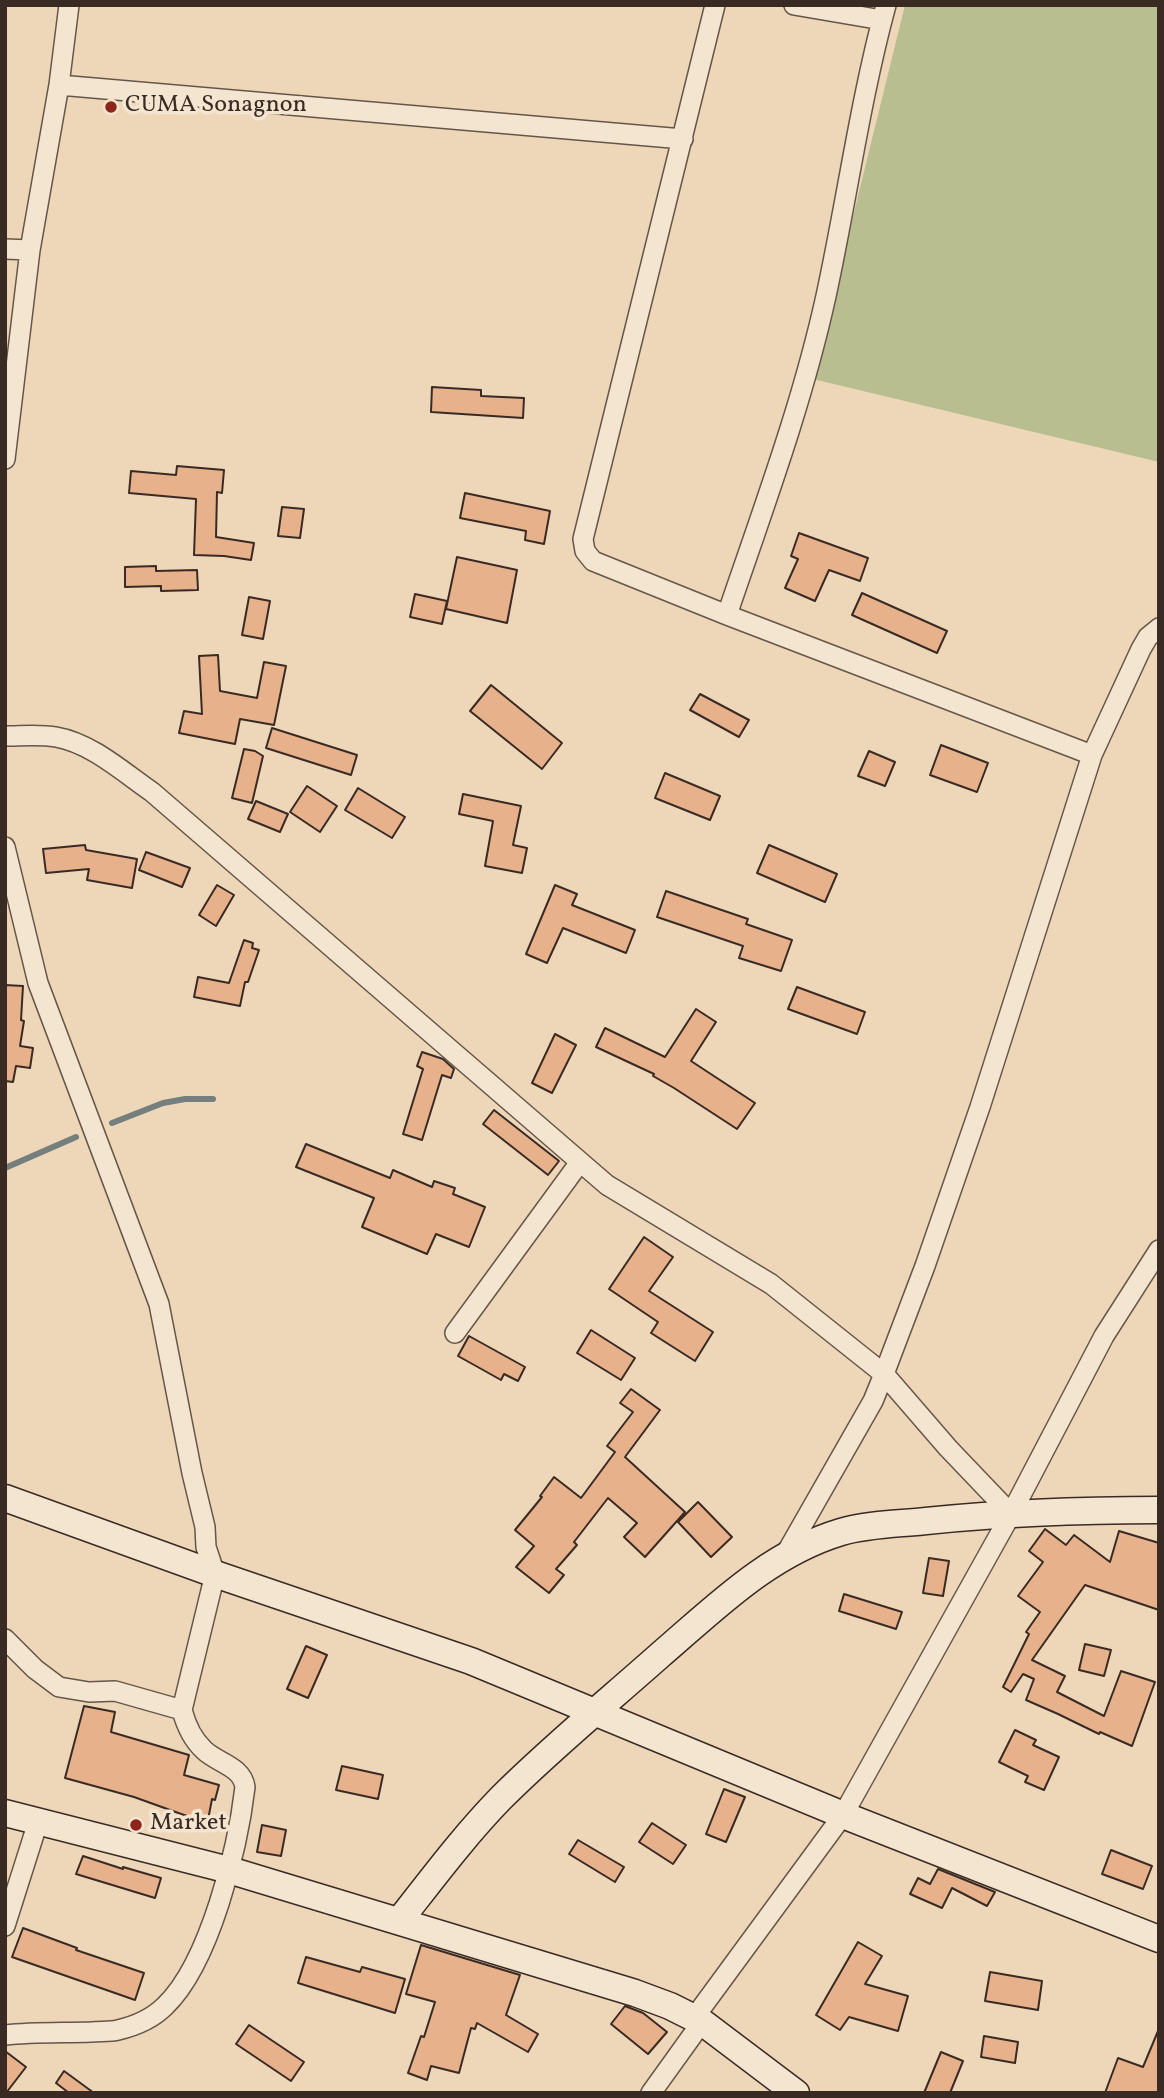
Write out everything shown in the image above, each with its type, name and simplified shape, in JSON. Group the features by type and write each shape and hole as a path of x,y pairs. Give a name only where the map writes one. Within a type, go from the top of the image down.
{"street":[{"path":"5,459 30,250 59,85 69,5"},
{"path":"715,5 583,539 585,551 593,561 727,615 1093,755"},
{"path":"727,615 803,388 826,295 884,13 794,5"},
{"path":"59,85 682,139"},
{"path":"5,249 30,250"},
{"path":"784,1557 873,1401 884,1374 980,1107 1093,755 1141,649 1159,628"},
{"path":"5,736 55,736 75,743 92,751 152,792 580,1162 618,1192 771,1284 884,1374 948,1448 1011,1514"},
{"path":"5,847 38,983 159,1304 191,1472 205,1527 206,1548 215,1574 182,1710 186,1725 204,1751 240,1774 244,1780 242,1807 229,1870 203,1947 181,1987 167,2005 153,2017 117,2031 27,2032 5,2035"},
{"path":"454,1333 580,1162"},
{"path":"651,2093 698,2020 843,1815 1011,1514 1104,1336 1159,1250"},
{"path":"5,1498 215,1574 471,1661 843,1815 1159,1939"},
{"path":"399,1921 500,1799 743,1583 784,1557 844,1531 970,1516 1159,1510"},
{"path":"5,1639 35,1670 59,1687 89,1692 115,1691 182,1710"},
{"path":"5,1813 229,1870 635,1993 698,2020 796,2093"},
{"path":"5,1926 38,1822"}],"green space":[{"path":"905,5 1159,5 1159,462 813,379"}],"building":[{"path":"432,387 481,390 481,396 524,398 523,418 431,412"},
{"path":"177,466 224,470 222,493 217,492 216,537 254,543 251,560 194,555 196,499 129,493 131,471 176,475"},
{"path":"465,493 550,511 544,544 525,540 526,531 460,518"},
{"path":"282,507 304,509 300,538 278,536"},
{"path":"799,533 868,558 860,581 829,570 815,601 785,588 798,559 791,556"},
{"path":"457,557 517,570 507,623 446,609"},
{"path":"156,566 156,571 197,570 198,590 161,591 161,586 125,587 125,567"},
{"path":"862,593 947,631 937,653 852,615"},
{"path":"415,594 447,601 442,624 410,617"},
{"path":"249,597 270,601 263,639 242,635"},
{"path":"218,655 220,691 257,698 264,662 286,666 274,725 240,719 235,744 179,733 184,711 202,714 199,656"},
{"path":"491,685 562,743 542,769 470,711"},
{"path":"700,694 749,720 739,737 690,710"},
{"path":"272,728 357,755 351,775 266,748"},
{"path":"941,745 988,763 977,792 930,775"},
{"path":"244,749 263,756 252,803 232,798"},
{"path":"869,751 895,762 885,786 858,776"},
{"path":"665,773 720,796 710,820 655,798"},
{"path":"307,786 337,806 320,832 290,812"},
{"path":"358,788 405,817 392,838 345,810"},
{"path":"463,794 521,806 513,845 527,848 522,873 485,866 493,821 459,814"},
{"path":"256,801 288,814 280,832 248,819"},
{"path":"85,845 86,850 137,859 132,888 87,880 89,869 46,873 43,849"},
{"path":"769,845 837,874 825,902 757,873"},
{"path":"146,852 190,868 182,887 139,870"},
{"path":"217,885 234,895 216,926 199,915"},
{"path":"555,885 577,894 572,905 635,930 626,953 563,928 547,963 526,954"},
{"path":"666,891 748,919 746,924 792,940 781,971 739,958 743,946 657,917"},
{"path":"244,940 253,943 252,948 259,950 248,982 245,982 240,1006 194,997 198,977 229,983"},
{"path":"5,985 23,986 21,1020 24,1021 20,1046 33,1048 30,1068 16,1066 13,1082 5,1081"},
{"path":"797,987 865,1012 857,1034 788,1009"},
{"path":"696,1009 716,1022 691,1061 755,1103 737,1129 653,1076 654,1074 596,1047 605,1028 665,1057"},
{"path":"555,1034 576,1045 552,1093 532,1083"},
{"path":"422,1052 443,1059 454,1069 451,1078 442,1075 422,1140 403,1134 423,1069 417,1066"},
{"path":"494,1110 559,1161 548,1175 483,1124"},
{"path":"306,1144 390,1178 393,1170 432,1187 434,1181 455,1188 453,1194 485,1207 469,1247 436,1234 427,1254 362,1227 374,1198 296,1167"},
{"path":"644,1237 673,1257 649,1291 713,1332 695,1361 651,1333 658,1322 609,1289"},
{"path":"591,1330 635,1358 621,1380 577,1353"},
{"path":"469,1336 525,1367 518,1381 504,1374 501,1380 458,1356"},
{"path":"631,1389 660,1410 625,1457 685,1512 645,1557 624,1537 637,1523 608,1498 574,1542 577,1545 556,1569 564,1575 549,1593 516,1567 534,1546 515,1530 542,1497 540,1496 554,1477 581,1498 615,1452 607,1446 633,1412 620,1403"},
{"path":"698,1502 732,1537 711,1557 678,1522"},
{"path":"1045,1529 1066,1545 1074,1535 1110,1562 1119,1531 1159,1543 1159,1610 1085,1585 1032,1660 1065,1676 1057,1692 1104,1716 1121,1671 1155,1682 1132,1746 1100,1732 1099,1734 1026,1700 1034,1679 1023,1674 1011,1692 1003,1687 1029,1634 1026,1632 1040,1612 1018,1596 1043,1562 1029,1551"},
{"path":"929,1558 949,1561 943,1596 923,1593"},
{"path":"844,1594 902,1612 896,1629 839,1611"},
{"path":"1085,1644 1111,1650 1104,1676 1079,1670"},
{"path":"306,1646 327,1655 308,1698 287,1689"},
{"path":"84,1706 115,1712 111,1732 189,1755 184,1775 219,1785 215,1800 212,1799 208,1820 65,1778"},
{"path":"1015,1730 1036,1740 1033,1745 1059,1757 1044,1790 1025,1782 1028,1776 999,1762"},
{"path":"342,1766 383,1775 378,1799 336,1790"},
{"path":"724,1789 745,1797 726,1842 706,1834"},
{"path":"652,1823 686,1845 673,1864 639,1842"},
{"path":"262,1825 286,1830 281,1856 257,1852"},
{"path":"578,1840 624,1867 615,1882 569,1854"},
{"path":"1111,1850 1152,1866 1143,1889 1102,1874"},
{"path":"83,1856 161,1878 155,1898 76,1874"},
{"path":"938,1869 995,1892 987,1906 952,1888 942,1908 910,1894 918,1878 930,1884"},
{"path":"23,1928 77,1948 76,1950 144,1973 135,2000 12,1957"},
{"path":"858,1942 882,1956 865,1984 908,1996 898,2031 849,2017 840,2030 816,2015"},
{"path":"421,1945 520,1975 506,2015 538,2034 528,2052 477,2023 475,2029 471,2028 459,2073 431,2066 427,2080 408,2073 421,2036 424,2037 435,2002 406,1994"},
{"path":"306,1957 360,1972 362,1967 405,1979 395,2013 298,1983"},
{"path":"990,1972 1042,1981 1038,2010 985,2001"},
{"path":"625,2006 643,2013 667,2032 648,2054 611,2024"},
{"path":"249,2025 304,2062 291,2081 236,2044"},
{"path":"1158,2031 1159,2093 1105,2093 1118,2058 1143,2067"},
{"path":"984,2036 1018,2042 1015,2063 981,2057"},
{"path":"5,2051 26,2067 6,2093 5,2093"},
{"path":"941,2052 963,2061 950,2093 924,2093"},
{"path":"64,2071 94,2093 69,2093 56,2083"}],"waterway":[{"path":"112,1123 163,1103 185,1099 213,1099"},
{"path":"5,1168 76,1137"}],"place":[{"name":"CUMA Sonagnon","path":"111,107"},
{"name":"Market","path":"136,1825"}]}
